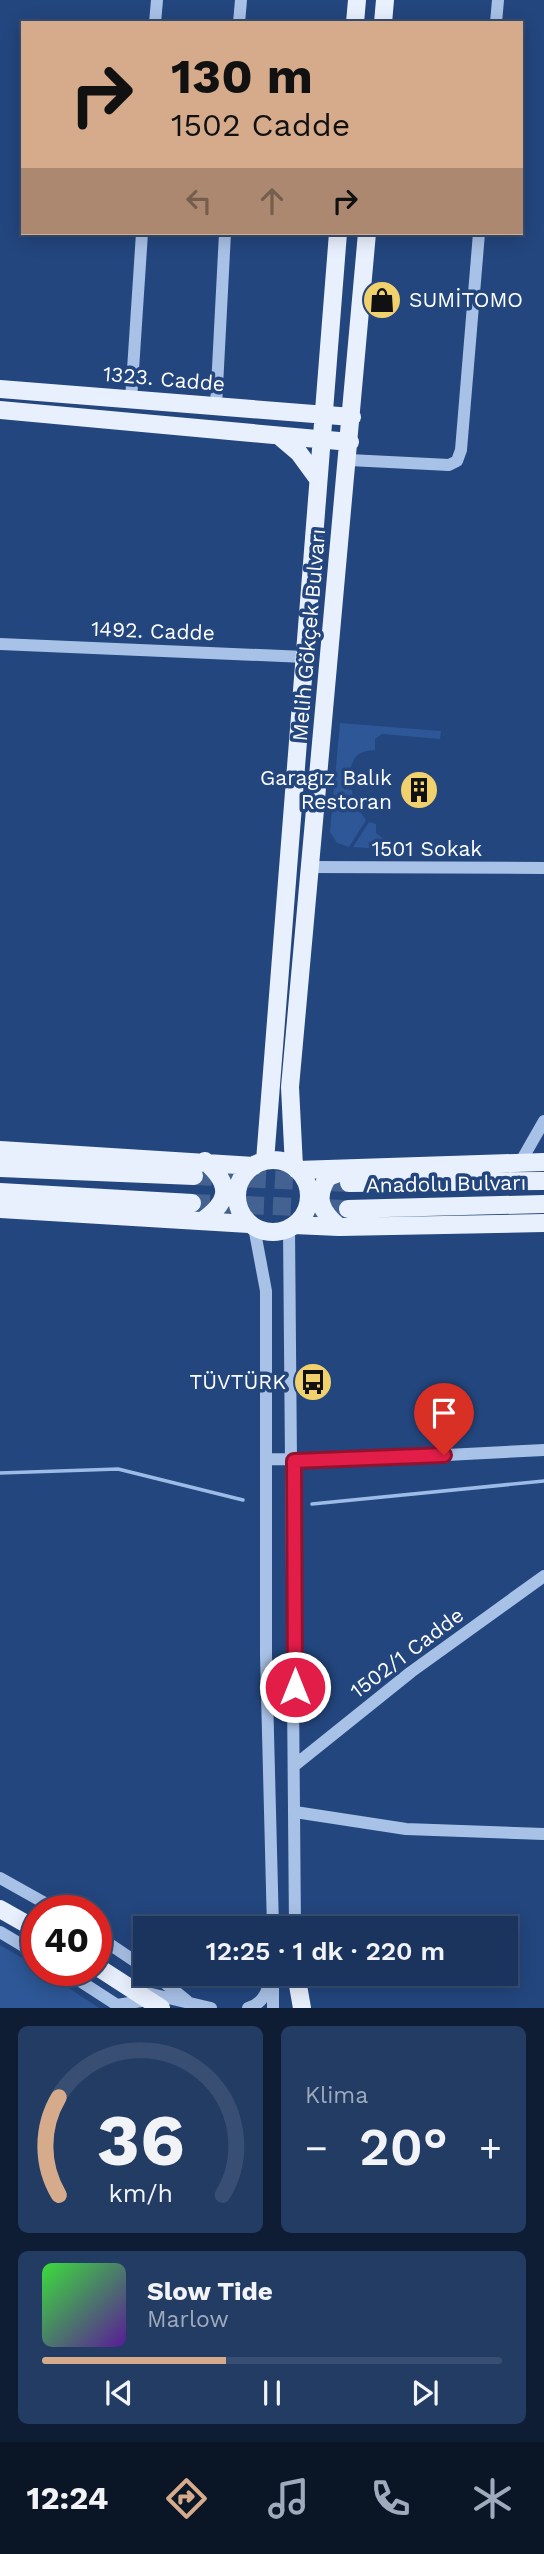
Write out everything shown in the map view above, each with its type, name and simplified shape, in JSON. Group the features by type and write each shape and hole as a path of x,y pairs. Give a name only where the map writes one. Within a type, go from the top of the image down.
{"main road":[{"path":"355,21 357,0"},
{"path":"383,21 385,0"},
{"name":"Melih Gökçek Bulvarı","path":"259,1163 338,235"},
{"name":"Melih Gökçek Bulvarı","path":"295,1168 290,1087 349,460 367,235"},
{"name":"1323. Cadde","path":"0,389 352,418"},
{"path":"0,410 350,442"},
{"path":"278,435 299,453 318,479"},
{"path":"0,1150 205,1161 285,1162 304,1178 309,1198 307,1209 292,1227"},
{"path":"202,1221 217,1210 225,1198 224,1184 205,1161"},
{"path":"340,1227 322,1210 319,1197 328,1177 544,1162"},
{"path":"252,1225 242,1215 237,1193 246,1173 259,1163"},
{"path":"0,1168 194,1176"},
{"path":"295,1168 349,1176"},
{"name":"Anadolu Bulvarı","path":"349,1176 544,1181"},
{"path":"0,1192 191,1203"},
{"name":"Anadolu Bulvarı","path":"348,1209 544,1205"},
{"path":"0,1209 252,1225 278,1232 292,1227 544,1223"},
{"path":"0,1909 21,1921"},
{"path":"112,1977 154,2004"},
{"path":"298,1986 302,2008"}],"street":[{"path":"155,21 157,0"},
{"path":"239,21 241,0"},
{"path":"496,21 498,0"},
{"path":"131,400 142,235"},
{"path":"216,406 225,235"},
{"path":"349,460 449,466 460,456 479,235"},
{"name":"1492. Cadde","path":"0,644 304,657"},
{"name":"1501 Sokak","path":"310,867 544,868"},
{"path":"520,1163 544,1121"},
{"path":"252,1225 266,1291 266,1655 273,1916"},
{"path":"292,1227 295,1916"},
{"path":"266,1459 294,1461 544,1450"},
{"name":"1502/1 Cadde","path":"295,1765 411,1671 544,1576"},
{"path":"295,1812 406,1829 544,1834"},
{"path":"0,1878 30,1895"},
{"path":"0,1932 21,1944"},
{"path":"112,1946 133,1960"},
{"path":"87,1986 117,2005 154,2004"},
{"path":"168,1986 192,2005"},
{"path":"248,2008 256,2006 266,1995 269,1986"},
{"path":"273,1986 273,2008"},
{"path":"295,2008 296,1986"},
{"path":"131,1989 211,2008"}],"shaded area":[{"path":"340,723 441,731 440,739 382,734 375,739 375,750 360,753 355,758 350,772 345,773 344,789 352,790 353,802 366,820 349,847 337,843 330,832"},
{"path":"369,822 376,824 376,833 385,840 383,849 353,847"},
{"path":"0,1945 21,1957 21,1986 66,1986 99,2008 0,2008"}],"waterway":[{"path":"0,1473 118,1469 243,1500"},
{"path":"312,1504 544,1481"}],"tunnel":[{"path":"194,1176 349,1183"},
{"path":"192,1203 348,1209"}],"place":[{"name":"SUMİTOMO","path":"382,300"},
{"name":"Garagız Balık Restoran","path":"419,790"},
{"name":"TÜVTÜRK","path":"313,1382"}],"route":[{"path":"295,1687 294,1461 444,1455"}]}
